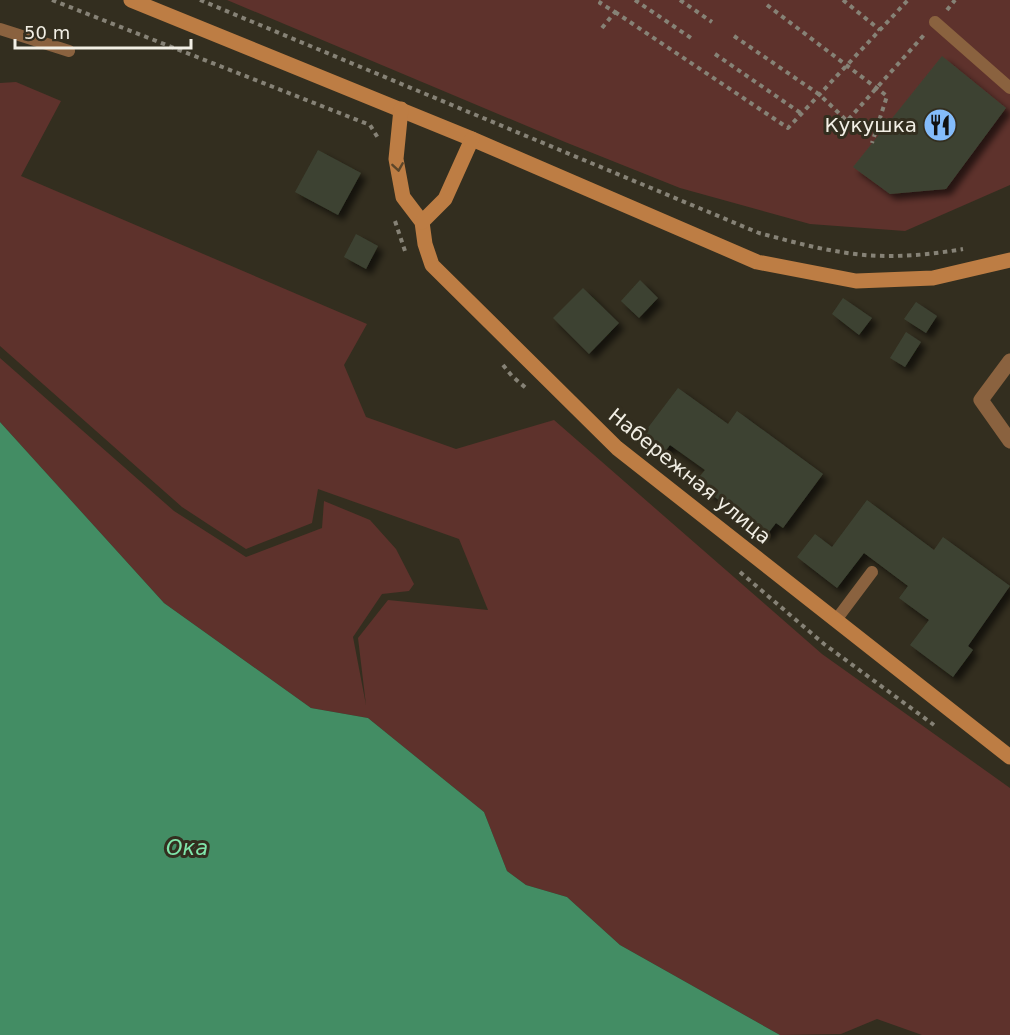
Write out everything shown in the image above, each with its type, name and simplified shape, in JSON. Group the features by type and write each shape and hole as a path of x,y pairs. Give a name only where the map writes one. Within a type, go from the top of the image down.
{"street":[{"path":"131,0 401,109 757,262 855,281 933,278 1010,260"},
{"name":"Набережная улица","path":"401,109 396,159 403,197 422,222 425,244 432,265 617,448 1010,757"},
{"path":"422,222 445,199 472,139"},
{"path":"1010,361 981,400 1010,441"}],"lane":[{"path":"935,22 1010,88"},
{"path":"0,29 69,51"},
{"path":"836,620 872,572"}],"path":[{"path":"52,0 370,125 377,135 379,146"},
{"path":"200,0 759,233 842,253 934,254 965,249"},
{"path":"602,0 600,3 788,129 908,0"},
{"path":"635,0 694,40"},
{"path":"680,0 712,22"},
{"path":"843,0 880,30"},
{"path":"734,36 820,95 847,121 955,0"},
{"path":"767,5 887,96 872,143"},
{"path":"602,28 615,12"},
{"path":"715,54 802,114"}],"shaded area":[{"path":"227,0 1010,0 1010,185 905,231 810,224 680,188"},
{"path":"16,82 61,101 21,176 367,324 344,365 366,417 456,449 554,420 822,654 1010,788 1010,1035 922,1035 877,1019 841,1034 780,1035 620,945 567,897 526,885 507,871 484,812 368,718 311,708 164,603 0,422 0,358 174,511 246,557 322,528 324,501 370,520 396,549 414,584 409,591 382,594 353,637 366,705 358,638 388,600 488,610 459,539 318,489 312,523 246,549 182,507 0,346 0,83"}],"water":[{"name":"Ока","path":"0,422 164,603 311,708 368,718 484,812 507,871 526,885 567,897 620,945 780,1035 0,1035"}],"building":[{"name":"Кукушка","path":"942,56 1006,108 946,189 890,194 853,167"},
{"path":"318,150 361,173 338,215 295,192"},
{"path":"356,234 378,246 366,269 344,257"},
{"path":"640,280 658,298 639,318 621,301"},
{"path":"583,288 619,323 589,354 553,318"},
{"path":"843,298 872,318 859,335 832,314"},
{"path":"916,302 937,316 926,333 904,319"},
{"path":"906,332 921,342 905,367 890,358"},
{"path":"678,388 728,424 737,411 823,474 783,528 776,523 766,536 695,482 705,470 670,445 664,453 641,437"},
{"path":"867,500 934,550 943,537 1010,586 968,646 973,650 953,677 910,645 929,620 899,598 908,586 864,553 837,588 797,557 815,534 832,547"}],"place":[{"name":"Кукушка","path":"940,125"}]}
